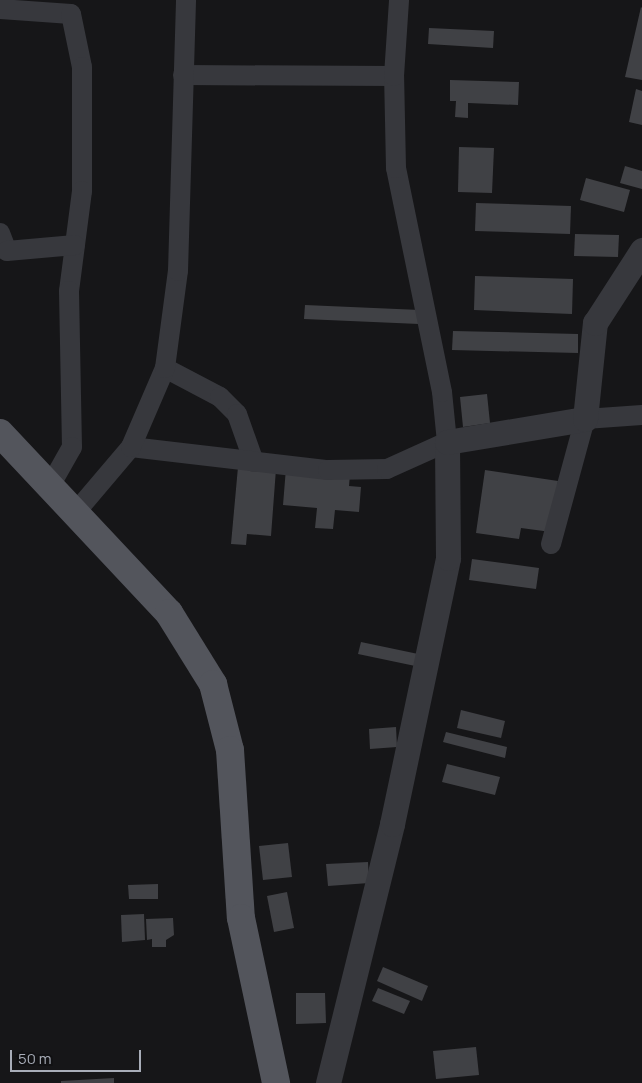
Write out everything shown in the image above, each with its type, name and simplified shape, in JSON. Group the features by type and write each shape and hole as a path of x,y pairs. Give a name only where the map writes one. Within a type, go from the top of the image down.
{"main road":[{"path":"0,433 169,614 212,684 230,750 241,918 276,1083"}],"street":[{"path":"75,513 131,447 165,368 178,271 186,0"},
{"path":"328,1083 392,824 448,558 447,442 442,392 396,168 394,76 399,0"},
{"path":"0,9 71,14 82,67 82,191 69,291 72,447 50,486"},
{"path":"183,75 394,76"},
{"path":"0,233 7,251 75,245"},
{"path":"551,544 585,419 595,322 642,250"},
{"path":"165,368 220,397 237,414 254,462"},
{"path":"131,447 328,470 387,469 447,442 585,419 642,415"}],"building":[{"path":"642,8 642,80 625,77"},
{"path":"429,28 494,31 493,48 428,44"},
{"path":"450,80 519,82 518,105 468,103 468,118 455,117 456,101 450,101"},
{"path":"636,89 642,91 642,125 629,122"},
{"path":"459,147 494,148 492,193 458,192"},
{"path":"625,166 642,171 642,189 620,183"},
{"path":"586,178 630,190 624,212 580,200"},
{"path":"476,203 571,206 570,234 475,231"},
{"path":"575,234 619,235 618,257 574,256"},
{"path":"475,276 573,279 572,314 474,310"},
{"path":"305,305 420,310 419,324 304,319"},
{"path":"453,331 578,334 578,353 452,350"},
{"path":"487,394 490,423 463,427 460,397"},
{"path":"238,467 276,469 271,536 247,534 246,545 231,544"},
{"path":"286,468 350,474 349,486 361,487 359,512 335,510 333,529 315,528 317,508 283,505"},
{"path":"485,470 558,481 551,532 521,528 519,539 476,533"},
{"path":"472,559 539,568 536,589 469,580"},
{"path":"361,642 423,655 420,667 358,654"},
{"path":"461,710 505,721 501,738 457,728"},
{"path":"396,727 397,747 370,749 369,729"},
{"path":"446,732 507,747 505,758 443,742"},
{"path":"447,764 500,777 495,795 442,782"},
{"path":"288,843 292,877 263,880 259,846"},
{"path":"368,862 369,883 328,886 326,864"},
{"path":"158,884 158,899 129,899 128,885"},
{"path":"287,892 294,928 274,932 267,896"},
{"path":"144,914 145,940 122,942 121,915"},
{"path":"173,918 174,935 166,940 166,947 152,947 152,939 147,940 146,919"},
{"path":"383,967 428,986 422,1001 377,981"},
{"path":"378,988 410,1001 404,1014 372,1001"},
{"path":"296,993 325,993 326,1023 296,1024"},
{"path":"476,1047 479,1075 436,1079 433,1051"},
{"path":"114,1078 114,1083 61,1083 61,1081"}]}
